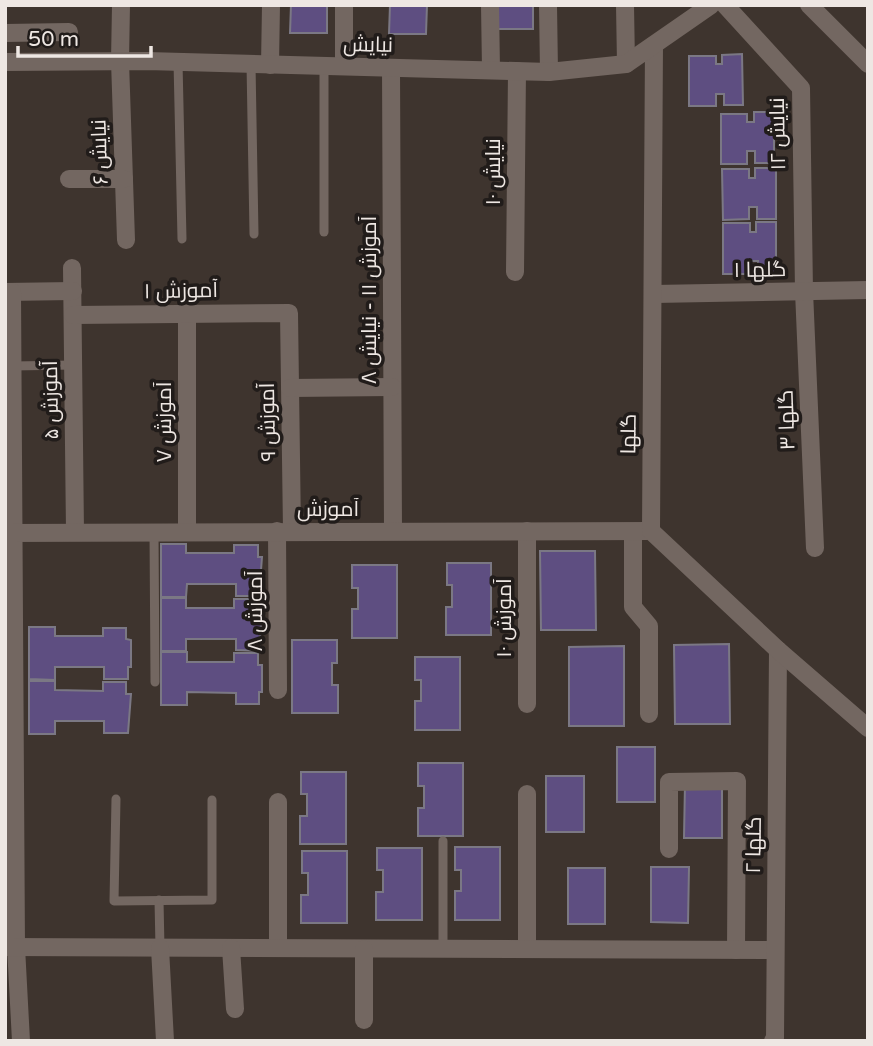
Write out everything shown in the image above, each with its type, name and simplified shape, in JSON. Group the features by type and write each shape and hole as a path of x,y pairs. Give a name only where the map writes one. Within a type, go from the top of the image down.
{"street":[{"name":"نیایش ۶","path":"121,5 125,240"},
{"path":"270,65 271,5"},
{"path":"344,5 344,66"},
{"path":"490,5 491,70"},
{"path":"548,5 549,72"},
{"path":"625,5 626,64"},
{"name":"نیایش","path":"5,62 178,62 549,72 626,64 711,5"},
{"name":"نیایش ۱۲","path":"725,5 801,88 804,291"},
{"path":"809,5 868,64"},
{"path":"5,33 69,32"},
{"name":"گلها","path":"649,714 649,626 633,607 642,532 654,295 654,45"},
{"name":"آموزش ۱۱ - نیایش ۸","path":"391,68 393,531"},
{"name":"نیایش ۱۰","path":"515,272 517,71"},
{"path":"69,179 124,178"},
{"name":"آموزش ۵","path":"72,268 75,532"},
{"name":"گلها ۱","path":"654,295 868,290"},
{"path":"21,1041 11,947 9,533 12,366 9,292 73,291"},
{"name":"گلها ۳","path":"804,291 815,548"},
{"name":"آموزش ۷","path":"187,313 187,531"},
{"name":"آموزش ۱","path":"73,315 289,313"},
{"name":"آموزش ۹","path":"284,531 290,388 289,313"},
{"path":"290,388 392,387"},
{"name":"آموزش ۸","path":"278,690 284,531"},
{"name":"آموزش ۱۰","path":"527,531 527,704"},
{"path":"642,532 868,728"},
{"name":"آموزش","path":"9,533 642,532"},
{"name":"گلها ۲","path":"773,1041 778,650"},
{"path":"669,849 668,782 737,781 736,950"},
{"path":"527,794 527,949"},
{"path":"278,802 278,948"},
{"path":"11,947 775,950"},
{"path":"160,948 165,1041"},
{"path":"232,948 235,1009"},
{"path":"364,949 364,1020"}],"lane":[{"path":"178,62 182,239"},
{"path":"251,64 254,234"},
{"path":"324,66 324,232"},
{"path":"12,366 74,365"},
{"path":"154,531 155,682"},
{"path":"116,799 114,901 212,900 212,800"},
{"path":"443,841 443,949"},
{"path":"159,900 160,948"}],"building":[{"path":"291,5 327,5 327,33 290,33"},
{"path":"390,5 427,5 426,34 389,34"},
{"path":"496,5 533,5 533,29 496,29"},
{"path":"742,54 743,105 724,105 724,94 716,94 716,106 689,106 689,56 716,56 716,64 722,64 722,55"},
{"path":"754,112 774,112 774,163 755,163 755,151 747,151 747,164 721,164 721,114 747,114 747,122 754,122"},
{"path":"755,168 776,168 776,219 757,219 757,207 749,207 749,219 723,220 722,169 749,169 749,178 755,178"},
{"path":"756,222 776,222 776,272 758,273 758,261 750,261 750,274 723,274 723,223 750,223 750,232 756,232"},
{"path":"161,544 186,544 186,553 234,553 234,545 258,545 258,557 262,557 259,596 236,596 236,584 187,584 186,597 161,597"},
{"path":"540,551 595,551 596,630 541,630"},
{"path":"447,563 491,563 491,635 446,635 446,607 452,607 452,585 447,585"},
{"path":"352,565 397,565 397,638 352,638 352,609 358,609 358,588 352,588"},
{"path":"161,598 186,598 186,608 234,608 234,599 258,599 258,611 262,611 259,651 236,650 236,639 186,639 186,651 161,651"},
{"path":"29,627 55,627 55,636 103,636 103,628 126,628 126,639 131,640 128,679 104,679 104,667 55,667 55,680 29,679"},
{"path":"292,640 337,640 337,663 332,663 332,685 338,685 338,713 292,713"},
{"path":"729,644 730,724 675,724 674,645"},
{"path":"624,646 624,726 569,726 569,647"},
{"path":"161,652 187,652 187,662 234,662 234,653 258,653 258,665 262,665 259,704 236,704 236,693 187,692 187,705 161,705"},
{"path":"415,657 460,657 460,730 415,730 415,701 421,701 421,680 415,680"},
{"path":"29,681 55,681 55,690 103,691 103,682 126,682 126,694 131,694 128,733 104,733 104,721 55,721 55,734 29,734"},
{"path":"617,747 655,747 655,802 617,802"},
{"path":"418,763 463,763 463,836 418,836 418,808 424,808 424,786 418,786"},
{"path":"301,772 346,772 346,844 300,844 300,816 307,816 307,794 301,794"},
{"path":"546,776 584,776 584,832 546,832"},
{"path":"685,783 722,783 722,838 684,838"},
{"path":"455,847 500,847 500,920 455,920 455,891 461,891 461,870 455,870"},
{"path":"377,848 422,848 422,920 376,920 376,892 383,892 383,870 377,870"},
{"path":"302,851 347,851 347,923 301,923 301,895 308,895 308,873 302,873"},
{"path":"651,867 689,867 688,923 651,922"},
{"path":"568,868 605,868 605,924 568,924"}]}
